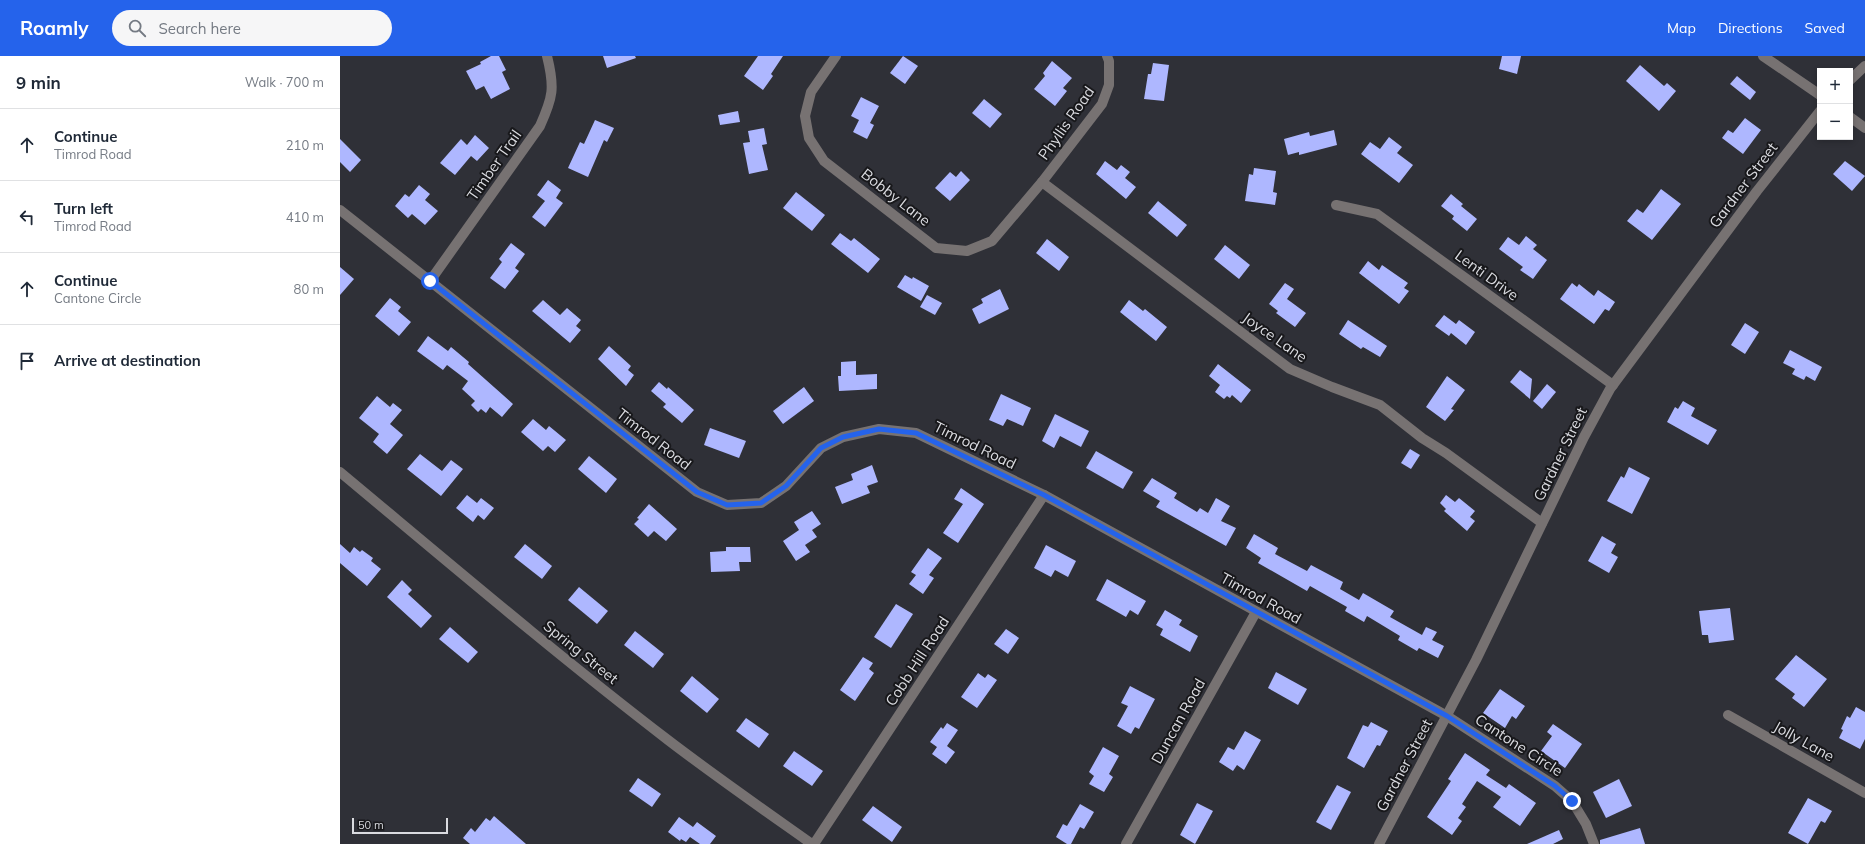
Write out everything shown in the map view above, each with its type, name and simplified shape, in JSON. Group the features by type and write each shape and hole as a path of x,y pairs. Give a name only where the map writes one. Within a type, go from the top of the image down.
{"street":[{"name":"Timber Trail","path":"430,281 540,126 551,102 552,77 547,56"},
{"name":"Bobby Lane","path":"836,56 811,92 805,116 809,138 824,161 936,248 967,251 992,241 1042,182"},
{"name":"Phyllis Road","path":"1042,182 1102,104 1110,85 1109,61 1107,56"},
{"path":"1763,56 1817,93"},
{"path":"1853,77 1865,66"},
{"name":"Gardner Street","path":"1379,844 1447,716 1584,437 1613,385 1779,162 1817,115"},
{"path":"1853,119 1865,128"},
{"name":"Joyce Lane","path":"1042,182 1290,369 1380,405 1422,438 1446,453 1542,523"},
{"name":"Lenti Drive","path":"1336,205 1377,214 1613,385"},
{"name":"Timrod Road","path":"340,210 697,492 727,505 761,503 786,486 821,448 843,437 879,429 916,433 1044,495 1447,716"},
{"name":"Spring Street","path":"340,472 579,670 666,739 717,777 813,844"},
{"name":"Cobb Hill Road","path":"813,844 1044,495"},
{"name":"Duncan Road","path":"1126,844 1256,612"},
{"name":"Jolly Lane","path":"1728,715 1865,792"},
{"name":"Cantone Circle","path":"1447,716 1555,786 1572,801 1586,824 1594,844"}],"building":[{"path":"491,56 499,56 506,70 502,72 510,89 491,99 484,86 476,90 466,71 481,64 480,62"},
{"path":"603,56 635,56 636,58 607,68"},
{"path":"758,56 783,56 771,74 773,76 763,90 744,76"},
{"path":"903,56 918,66 905,84 890,73"},
{"path":"1502,56 1521,56 1517,74 1499,69"},
{"path":"1052,61 1072,78 1063,88 1067,91 1055,106 1034,89 1045,76 1043,73"},
{"path":"1153,63 1169,65 1164,101 1144,99 1148,74 1151,74"},
{"path":"1640,65 1664,86 1667,83 1676,91 1659,111 1626,81"},
{"path":"1737,76 1756,92 1750,100 1730,84"},
{"path":"861,97 879,106 870,123 874,125 867,139 853,132 859,120 851,116"},
{"path":"984,99 1002,114 990,128 972,113"},
{"path":"738,111 740,122 720,125 718,115"},
{"path":"1745,118 1761,130 1743,154 1722,138 1728,130 1733,133"},
{"path":"595,120 614,128 607,142 604,140 588,177 568,168 580,142 584,144"},
{"path":"764,128 767,144 762,145 768,170 749,174 743,143 750,142 748,131"},
{"path":"1334,130 1337,145 1299,155 1299,152 1288,155 1284,139 1309,132 1310,136"},
{"path":"475,135 489,148 477,161 471,156 455,175 440,163 461,139 467,145"},
{"path":"1389,137 1402,147 1397,153 1413,165 1399,183 1361,154 1370,142 1380,149"},
{"path":"340,139 361,160 350,172 340,162"},
{"path":"1105,161 1117,170 1121,165 1130,172 1125,178 1136,187 1126,199 1096,174"},
{"path":"1845,161 1865,176 1852,191 1833,174"},
{"path":"1254,168 1276,171 1273,192 1277,193 1275,205 1245,201 1249,174 1253,175"},
{"path":"961,171 970,180 950,201 935,188 950,172 956,177"},
{"path":"548,180 561,190 556,198 563,203 545,227 532,217 545,201 537,195"},
{"path":"419,185 430,194 425,200 438,211 425,225 412,214 408,218 395,206 405,194 409,197"},
{"path":"1661,189 1681,204 1652,240 1627,221 1637,209 1643,213"},
{"path":"796,192 825,215 812,231 783,208"},
{"path":"1451,194 1463,204 1461,206 1477,219 1467,231 1452,219 1454,216 1441,206"},
{"path":"1158,201 1187,225 1177,237 1148,213"},
{"path":"840,233 851,241 854,238 880,259 868,273 831,244"},
{"path":"1526,236 1537,245 1533,249 1547,260 1533,279 1520,270 1523,267 1499,249 1508,237 1519,245"},
{"path":"1047,239 1069,257 1059,271 1036,253"},
{"path":"511,243 525,254 515,268 519,271 505,289 490,278 502,262 499,259"},
{"path":"1225,245 1250,265 1239,279 1214,259"},
{"path":"1368,261 1379,270 1382,265 1408,283 1404,288 1409,291 1399,304 1359,273"},
{"path":"340,267 354,279 340,295"},
{"path":"905,275 912,279 913,277 929,286 921,301 897,287"},
{"path":"1285,283 1294,289 1287,299 1306,313 1295,327 1276,313 1278,311 1269,304"},
{"path":"1572,283 1577,287 1579,284 1594,296 1598,290 1615,302 1609,311 1605,309 1594,324 1560,299"},
{"path":"1000,289 1009,309 979,324 972,309 983,303 981,299"},
{"path":"927,295 942,303 935,315 920,307"},
{"path":"390,298 401,307 398,311 411,322 399,336 375,316"},
{"path":"543,300 560,315 567,308 581,320 576,326 581,330 570,343 532,311"},
{"path":"1129,300 1143,311 1145,309 1167,327 1156,341 1120,312"},
{"path":"1444,315 1456,324 1459,320 1475,332 1466,345 1451,333 1449,336 1435,326"},
{"path":"1348,320 1387,346 1380,357 1363,347 1361,349 1339,334"},
{"path":"1745,323 1759,332 1745,354 1731,345"},
{"path":"428,336 448,351 451,347 513,404 502,417 490,407 486,413 481,409 478,412 471,405 475,401 462,389 468,381 447,365 443,370 417,351"},
{"path":"609,346 631,366 628,370 634,375 626,386 598,359"},
{"path":"1790,350 1822,367 1815,381 1806,376 1804,380 1792,374 1795,369 1783,363"},
{"path":"856,361 856,375 877,374 877,389 839,391 838,376 841,376 841,362"},
{"path":"1218,364 1251,390 1241,403 1232,395 1230,398 1227,396 1224,399 1215,392 1220,385 1209,376"},
{"path":"1520,370 1532,379 1530,399 1510,382"},
{"path":"1447,376 1465,390 1451,409 1454,410 1445,421 1426,407"},
{"path":"659,382 667,389 668,387 694,410 682,423 663,407 666,404 651,391"},
{"path":"1547,384 1556,392 1542,409 1533,401"},
{"path":"804,387 814,401 783,424 773,411"},
{"path":"1001,394 1031,408 1023,426 1007,419 1003,426 989,420"},
{"path":"377,396 390,407 393,403 402,410 390,424 403,435 387,454 373,442 379,434 359,418"},
{"path":"1683,401 1695,408 1691,416 1717,430 1708,445 1667,422 1675,407 1678,409"},
{"path":"1055,414 1089,431 1081,447 1060,436 1054,448 1042,441"},
{"path":"533,419 546,430 549,426 566,440 555,452 548,446 543,451 521,432"},
{"path":"710,428 746,441 739,458 704,445"},
{"path":"1410,449 1420,455 1411,469 1401,463"},
{"path":"1096,451 1133,472 1123,489 1086,468"},
{"path":"420,454 442,471 451,460 463,469 441,496 407,469"},
{"path":"589,456 617,479 606,493 578,469"},
{"path":"872,465 878,482 867,486 870,493 842,504 835,487 853,480 851,474"},
{"path":"1629,467 1650,478 1632,514 1607,501 1621,476 1624,478"},
{"path":"1152,478 1177,493 1174,498 1197,512 1200,508 1208,513 1216,498 1230,506 1221,521 1236,528 1226,546 1156,507 1160,501 1143,491"},
{"path":"961,488 984,504 958,543 943,533 963,504 954,499"},
{"path":"467,495 477,503 481,498 494,508 484,520 478,515 473,522 456,508"},
{"path":"1446,495 1455,502 1459,498 1475,511 1470,517 1475,521 1467,531 1444,511 1446,509 1440,503"},
{"path":"649,504 677,529 666,541 654,531 648,537 634,524"},
{"path":"812,511 821,524 812,530 817,537 805,545 810,552 796,561 783,541 799,530 794,522"},
{"path":"1254,534 1278,548 1275,554 1307,571 1311,565 1343,582 1340,589 1359,600 1363,593 1394,611 1390,617 1422,635 1426,627 1437,632 1432,640 1444,646 1438,658 1419,648 1417,651 1398,640 1400,636 1367,616 1364,622 1345,611 1347,607 1310,586 1307,591 1258,563 1261,558 1246,548"},
{"path":"1602,536 1616,544 1611,553 1618,557 1609,573 1588,561"},
{"path":"340,544 350,553 354,547 360,552 362,550 373,558 371,561 381,569 367,586 340,563"},
{"path":"525,544 552,566 542,579 514,557"},
{"path":"1046,545 1076,561 1068,577 1055,570 1051,577 1034,568"},
{"path":"726,547 750,547 751,562 739,562 740,571 711,572 710,552 726,551"},
{"path":"928,548 942,558 929,575 934,578 923,594 909,584 916,575 911,572"},
{"path":"1107,579 1146,601 1138,615 1130,610 1126,617 1096,600"},
{"path":"402,580 412,590 408,594 432,616 421,628 387,597"},
{"path":"579,587 608,611 597,624 568,600"},
{"path":"896,604 913,614 891,648 874,637"},
{"path":"1730,608 1734,640 1709,643 1708,635 1702,635 1699,611"},
{"path":"1165,610 1182,620 1179,625 1198,636 1190,652 1160,635 1163,629 1156,625"},
{"path":"450,627 478,652 468,663 439,639"},
{"path":"1006,629 1019,638 1008,654 994,644"},
{"path":"635,631 664,654 653,668 624,645"},
{"path":"1796,655 1827,679 1804,707 1792,698 1795,694 1775,679"},
{"path":"863,657 873,663 869,669 874,673 855,701 840,690"},
{"path":"1276,672 1307,689 1298,705 1268,688"},
{"path":"978,673 985,678 988,674 997,680 977,708 961,697"},
{"path":"692,676 719,699 707,713 680,691"},
{"path":"1130,686 1155,699 1139,729 1135,727 1131,734 1117,726 1128,706 1121,703"},
{"path":"1500,689 1525,706 1516,719 1512,716 1505,728 1483,713"},
{"path":"1856,707 1865,712 1865,739 1860,749 1839,738 1847,716 1850,718"},
{"path":"746,718 769,734 759,748 736,731"},
{"path":"1371,722 1388,731 1380,746 1377,745 1364,768 1347,758 1363,725 1368,727"},
{"path":"947,723 958,730 947,746 955,752 946,764 932,754 937,747 930,742 941,727 943,729"},
{"path":"1553,724 1582,744 1565,768 1541,751 1552,736 1547,732"},
{"path":"1245,731 1261,740 1244,770 1237,765 1233,771 1219,762 1228,747 1234,750"},
{"path":"1103,747 1119,756 1109,774 1113,777 1104,792 1089,784 1094,776 1089,772"},
{"path":"794,751 823,771 812,786 783,766"},
{"path":"1465,753 1490,770 1486,775 1506,788 1509,784 1536,803 1520,826 1493,807 1501,797 1477,781 1462,804 1466,807 1458,818 1462,821 1452,835 1427,817 1451,781 1448,779"},
{"path":"638,778 661,794 652,807 629,791"},
{"path":"1619,779 1632,806 1606,818 1593,792"},
{"path":"1337,785 1351,792 1331,830 1316,822"},
{"path":"1808,798 1832,811 1825,823 1821,821 1808,844 1788,833"},
{"path":"1197,803 1213,811 1195,844 1180,835"},
{"path":"1080,804 1094,812 1084,829 1080,827 1071,844 1067,844 1056,837 1063,824 1067,826"},
{"path":"873,806 902,827 892,842 862,820"},
{"path":"494,816 526,844 470,844 463,838 471,828 475,832 486,818 490,821"},
{"path":"679,817 693,827 697,822 716,836 710,844 700,844 690,837 686,842 681,839 680,841 668,832"},
{"path":"1640,828 1645,844 1600,844 1600,840"},
{"path":"1559,830 1563,839 1553,844 1527,844"}],"route":[{"path":"430,281 697,492 727,505 761,503 786,486 821,448 843,437 879,429 916,433 1044,495 1447,716 1555,786 1572,801"}]}
